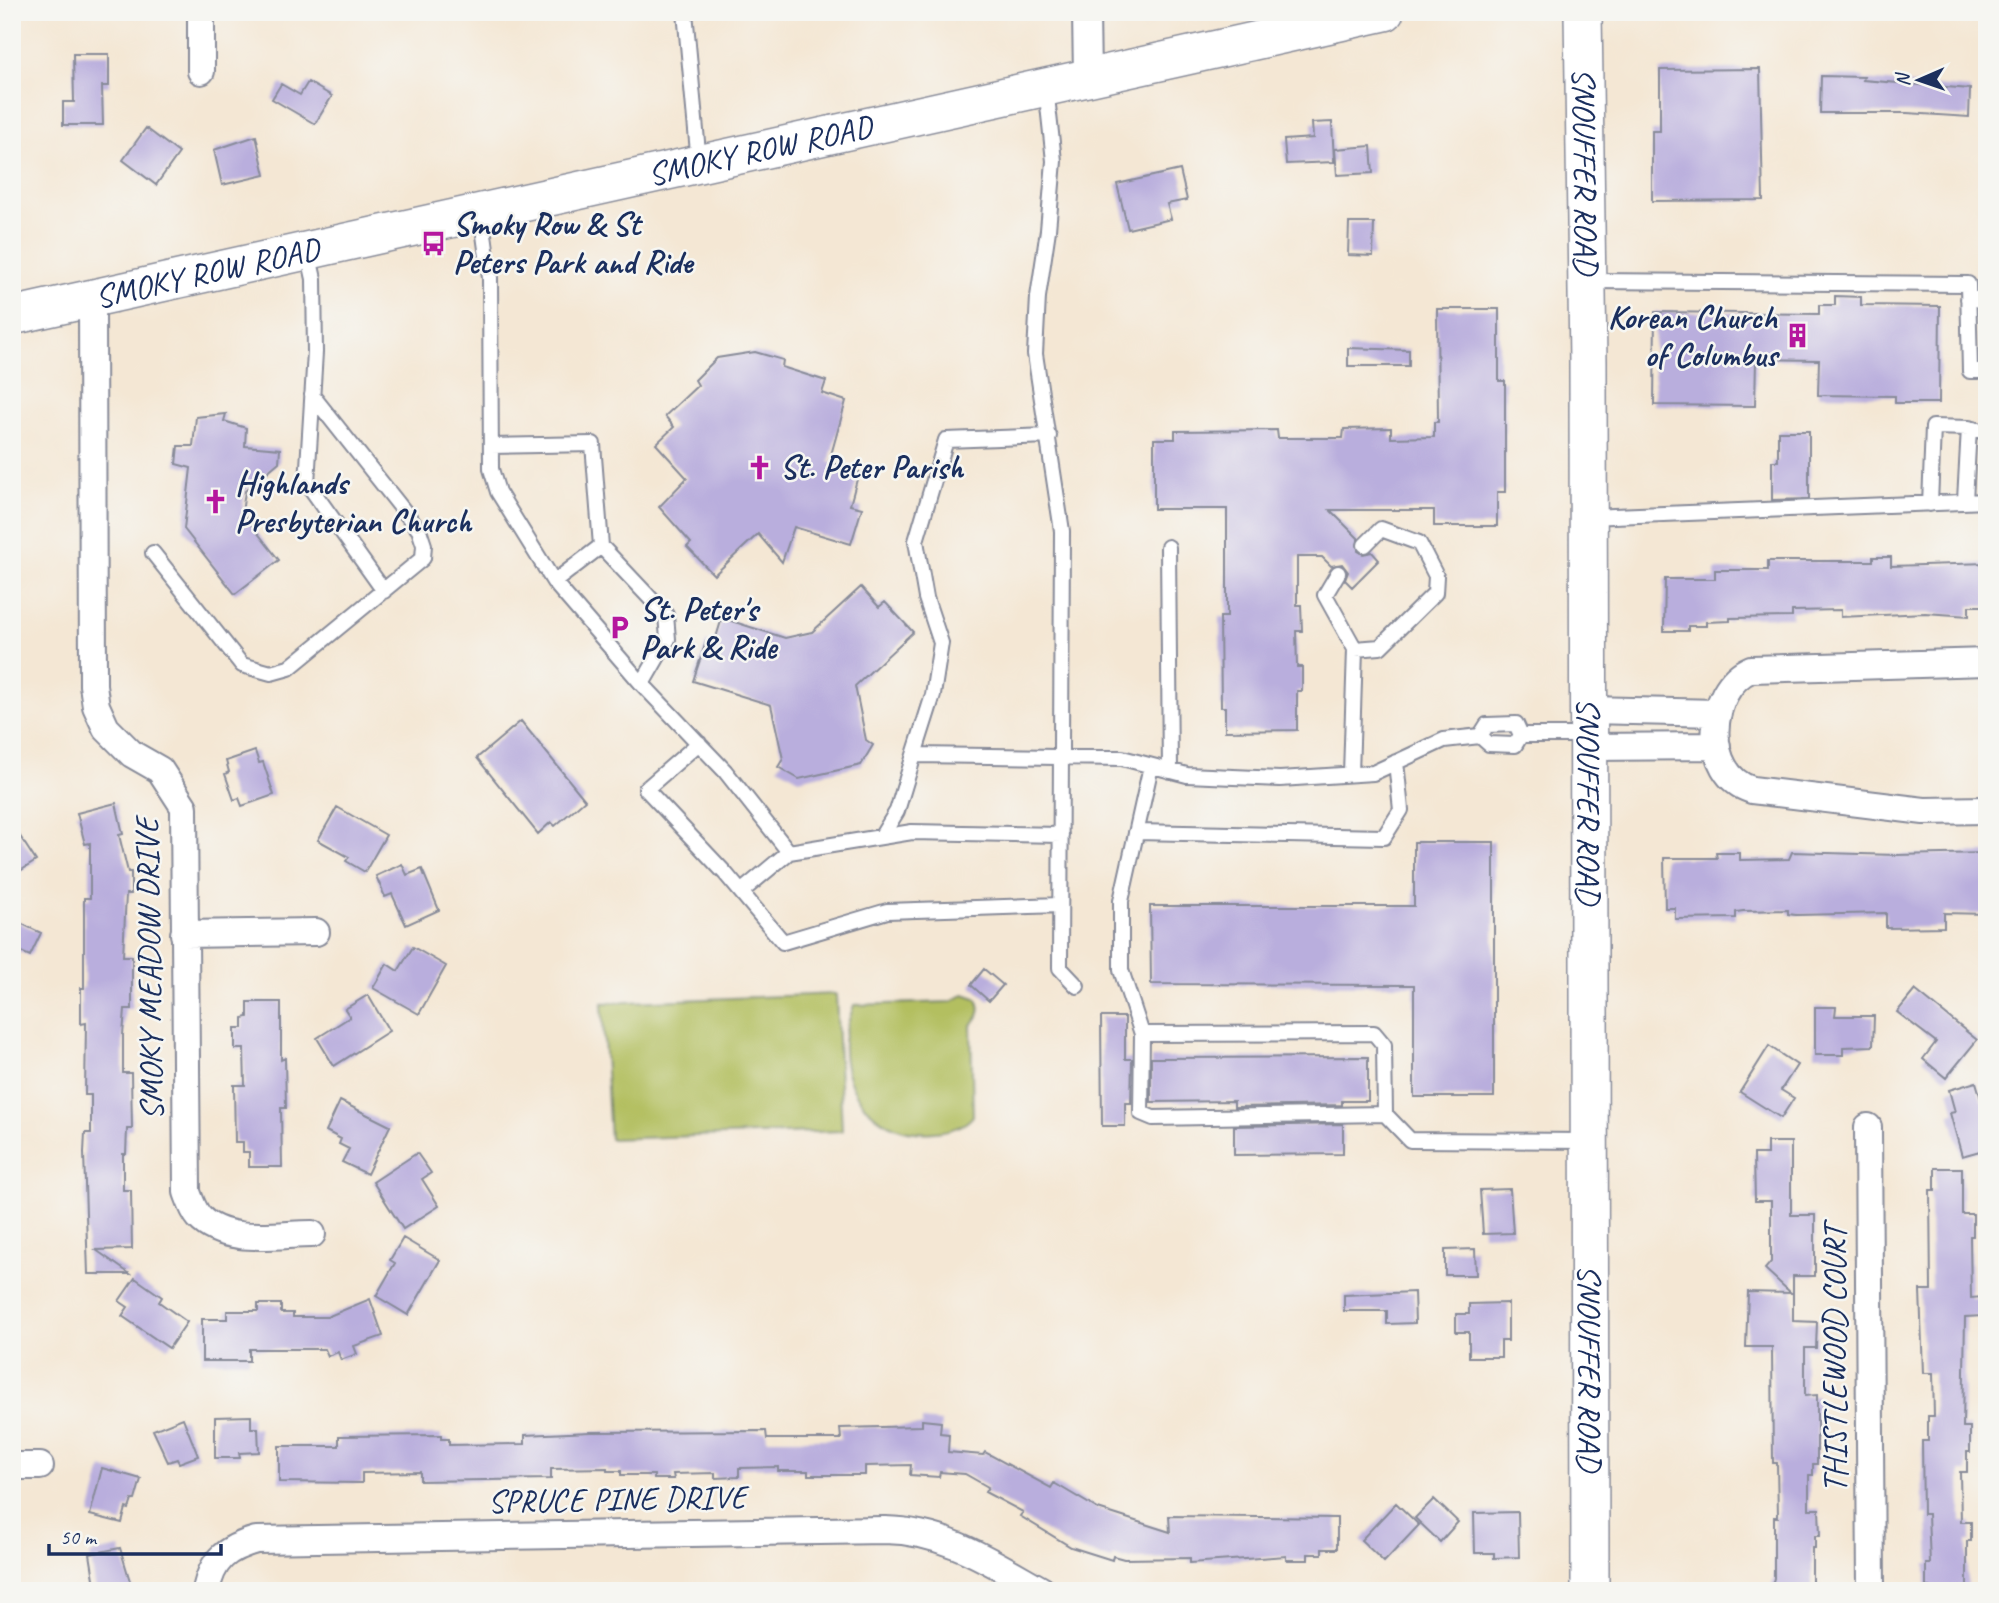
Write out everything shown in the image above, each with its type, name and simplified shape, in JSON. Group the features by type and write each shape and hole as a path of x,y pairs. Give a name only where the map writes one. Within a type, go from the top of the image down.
{"main road":[{"name":"SMOKY ROW ROAD","path":"12,316 1385,12"},
{"name":"SNOUFFER ROAD","path":"1583,12 1589,731 1590,1591"}],"street":[{"path":"201,12 201,71"},
{"path":"1086,12 1087,76"},
{"name":"SMOKY MEADOW DRIVE","path":"92,299 96,706 106,728 132,754 160,770 184,807 187,1192 196,1214 215,1229 239,1234 312,1234"},
{"path":"1987,662 1764,666 1741,673 1731,680 1720,700 1717,746 1723,770 1730,779 1752,790 1924,811 1987,810"},
{"path":"1589,731 1718,713"},
{"path":"1589,731 1717,746"},
{"path":"184,934 316,932"},
{"name":"THISTLEWOOD COURT","path":"1868,1127 1871,1591"},
{"path":"12,1466 40,1466"},
{"name":"SPRUCE PINE DRIVE","path":"206,1591 214,1564 222,1554 232,1547 256,1540 912,1530 939,1536 968,1548 1043,1591"}],"lane":[{"path":"685,12 699,164"},
{"path":"1046,86 1054,160 1038,297 1035,354 1062,531 1060,968 1077,986"},
{"path":"481,213 490,278 491,469 498,492 554,582 642,684 725,771 789,852"},
{"path":"308,252 314,279 315,340 307,483 384,591"},
{"path":"1587,281 1968,284 1970,371 1987,371"},
{"path":"1968,299 1987,299"},
{"path":"153,553 242,665 259,671 281,672 423,558 424,545 419,530 312,395"},
{"path":"1930,504 1933,427 1969,428 1987,432"},
{"path":"1965,500 1969,428"},
{"path":"883,834 897,811 933,695 941,643 926,598 916,541 946,440 1049,436"},
{"path":"491,446 593,444 601,546 666,615 667,639 642,684"},
{"path":"1588,517 1987,500"},
{"path":"1355,649 1380,647 1436,593 1436,576 1419,543 1381,529 1365,545"},
{"path":"554,582 601,546"},
{"path":"1168,547 1170,771"},
{"path":"1338,573 1325,595 1355,649 1351,774"},
{"path":"914,755 1061,755 1122,758 1188,775 1280,779 1373,772 1444,740 1480,736 1487,725 1516,724 1521,735 1589,731"},
{"path":"699,743 646,789 783,942 887,911 1060,905"},
{"path":"1136,832 1384,836 1401,810 1396,762"},
{"path":"1151,766 1121,901 1121,970 1142,1034 1140,1113 1153,1118 1385,1114"},
{"path":"741,892 789,852 883,834 912,832 1061,835"},
{"path":"1142,1034 1374,1033 1384,1045 1385,1114 1410,1140 1590,1141"}],"green space":[{"path":"836,994 842,1131 610,1139 602,1003"},
{"path":"964,994 976,998 980,1009 971,1025 973,1116 960,1126 934,1132 897,1128 881,1120 857,1095 849,1079 844,1042 854,1005 951,1002"}],"building":[{"path":"73,54 109,54 109,86 102,86 103,125 63,125 63,102 74,102"},
{"path":"1760,69 1763,200 1652,201 1652,131 1660,131 1660,70"},
{"path":"1821,76 1864,77 1863,80 1970,89 1969,117 1907,113 1820,113"},
{"path":"308,82 332,96 315,124 272,99 281,84 300,95"},
{"path":"1332,122 1334,162 1286,164 1284,140 1313,138 1312,123"},
{"path":"146,128 179,153 156,185 123,160"},
{"path":"256,136 265,175 222,185 214,150"},
{"path":"1371,146 1373,173 1337,175 1335,149"},
{"path":"1180,170 1187,200 1167,204 1171,219 1128,229 1117,184"},
{"path":"1349,223 1374,223 1373,256 1348,255"},
{"name":"Korean Church of Columbus","path":"1835,296 1861,297 1861,305 1940,306 1939,403 1895,403 1895,396 1818,395 1819,360 1756,359 1755,406 1654,405 1655,312 1819,314 1819,305 1835,305"},
{"path":"1437,309 1499,309 1499,381 1505,381 1505,492 1497,492 1497,526 1434,526 1434,510 1330,510 1358,538 1358,551 1363,554 1372,552 1379,560 1352,587 1345,580 1348,572 1342,564 1331,566 1322,557 1297,557 1297,605 1301,605 1302,631 1296,631 1297,667 1302,667 1302,691 1297,691 1297,730 1225,731 1225,707 1221,707 1220,617 1227,617 1227,509 1154,509 1154,439 1175,439 1175,431 1277,430 1278,438 1343,438 1344,429 1391,428 1391,438 1434,437 1434,422 1438,422"},
{"path":"1348,348 1409,350 1409,366 1348,366"},
{"name":"St. Peter Parish","path":"755,352 783,360 782,367 826,381 822,393 846,401 829,462 859,472 850,505 862,508 851,544 794,527 782,562 758,534 714,575 687,547 691,543 659,507 687,478 656,444 674,427 665,416 698,385 695,380 717,358"},
{"name":"Highlands Presbyterian Church","path":"226,414 224,421 246,428 245,446 280,449 279,462 245,491 242,513 279,560 235,594 184,529 191,468 176,464 178,446 193,446 196,417"},
{"path":"1778,431 1809,431 1809,499 1772,500 1772,461 1778,461"},
{"path":"1873,557 1891,557 1891,566 1987,563 1987,606 1969,606 1969,616 1925,613 1841,617 1841,610 1792,611 1792,617 1730,618 1730,621 1706,622 1706,626 1688,626 1688,631 1664,631 1665,579 1715,579 1715,570 1768,570 1768,561 1873,561"},
{"path":"861,587 879,607 885,602 913,632 855,686 866,740 873,745 861,765 799,779 778,767 783,759 771,705 693,681 706,642 714,644 722,618 785,638 812,632"},
{"path":"521,721 585,800 555,826 551,822 538,834 477,758"},
{"path":"255,751 259,763 263,762 274,795 242,806 239,798 234,800 225,774 229,772 226,761"},
{"path":"116,803 123,834 119,835 128,872 131,872 131,894 126,894 123,956 132,956 132,1009 125,1009 123,1073 131,1073 132,1129 127,1129 126,1154 123,1154 123,1190 131,1190 132,1249 96,1250 130,1274 88,1274 84,1153 85,1133 91,1133 91,1095 85,1095 86,1023 81,1024 81,988 84,988 84,898 90,898 90,843 85,844 77,813"},
{"path":"337,807 386,835 365,872 346,861 349,857 318,840"},
{"path":"12,824 36,861 12,876"},
{"path":"1414,842 1494,842 1494,1097 1414,1097 1414,985 1151,984 1150,906 1414,906"},
{"path":"1792,852 1896,855 1987,853 1987,914 1944,913 1944,927 1886,928 1886,913 1796,915 1788,914 1788,910 1743,911 1736,912 1736,918 1675,919 1675,908 1665,908 1664,858 1717,858 1716,853 1740,853 1740,860 1789,859"},
{"path":"402,864 407,875 422,869 439,910 406,925 392,894 385,897 376,876"},
{"path":"12,919 41,933 30,956 12,948"},
{"path":"413,947 446,966 419,1014 373,988 387,964 398,971"},
{"path":"984,969 1003,985 989,1001 971,985"},
{"path":"1915,990 1977,1040 1946,1078 1923,1059 1936,1042 1897,1012"},
{"path":"368,995 389,1031 334,1066 317,1038 350,1017 345,1009"},
{"path":"248,1002 281,1002 281,1060 285,1058 286,1108 281,1108 282,1167 249,1167 249,1152 243,1152 243,1142 235,1142 234,1085 245,1085 244,1049 235,1049 235,1028 243,1028 243,1018 248,1017"},
{"path":"1815,1007 1836,1007 1835,1016 1874,1016 1873,1046 1843,1047 1843,1055 1815,1055"},
{"path":"1101,1017 1125,1017 1125,1059 1132,1059 1131,1103 1125,1103 1125,1126 1102,1126"},
{"path":"1769,1046 1797,1065 1781,1090 1794,1098 1781,1118 1740,1092"},
{"path":"1368,1057 1368,1101 1342,1101 1342,1105 1234,1107 1234,1101 1151,1102 1151,1058"},
{"path":"1976,1082 1982,1102 1987,1101 1987,1149 1962,1156 1950,1113 1955,1112 1949,1090"},
{"path":"340,1101 390,1126 367,1174 342,1162 349,1149 339,1144 341,1139 326,1131"},
{"path":"1343,1124 1343,1154 1234,1155 1234,1126"},
{"path":"1767,1142 1791,1142 1791,1215 1815,1215 1815,1276 1793,1276 1793,1321 1817,1322 1816,1348 1805,1348 1805,1396 1817,1395 1817,1464 1813,1464 1813,1475 1809,1475 1809,1509 1819,1509 1820,1536 1815,1536 1815,1548 1812,1548 1812,1591 1770,1591 1774,1578 1774,1517 1778,1517 1777,1463 1773,1463 1772,1347 1746,1347 1748,1292 1791,1293 1765,1269 1771,1262 1771,1201 1755,1201 1754,1154 1767,1154"},
{"path":"417,1153 431,1173 422,1179 439,1206 403,1229 373,1182"},
{"path":"1935,1168 1962,1168 1962,1214 1973,1214 1973,1236 1970,1236 1971,1298 1983,1297 1983,1316 1965,1317 1963,1427 1970,1427 1970,1452 1967,1452 1967,1472 1960,1472 1961,1522 1971,1522 1971,1541 1967,1541 1967,1591 1930,1591 1930,1587 1926,1587 1926,1564 1930,1564 1928,1514 1923,1514 1922,1441 1928,1441 1928,1416 1934,1416 1933,1373 1923,1373 1920,1290 1931,1290 1930,1190 1935,1190"},
{"path":"1510,1189 1513,1233 1483,1234 1480,1190"},
{"path":"403,1238 440,1260 408,1315 376,1296 395,1263 390,1260"},
{"path":"1475,1249 1476,1275 1445,1275 1445,1250"},
{"path":"135,1278 162,1297 159,1302 187,1322 169,1348 122,1316 128,1307 119,1301"},
{"path":"1414,1292 1415,1323 1387,1324 1387,1311 1344,1311 1344,1295"},
{"path":"370,1299 383,1336 354,1346 357,1354 341,1360 338,1352 328,1356 325,1349 249,1349 249,1361 202,1361 202,1319 227,1319 227,1311 258,1311 258,1304 281,1304 281,1313 293,1313 293,1317 327,1317"},
{"path":"1508,1303 1508,1341 1501,1341 1501,1357 1469,1357 1469,1332 1456,1332 1456,1314 1469,1314 1469,1304"},
{"path":"251,1416 251,1428 258,1428 259,1452 239,1453 240,1458 215,1458 215,1417"},
{"path":"183,1418 198,1456 179,1463 177,1459 168,1462 153,1430"},
{"path":"922,1420 941,1422 940,1433 949,1434 948,1452 983,1455 985,1452 1051,1488 1054,1483 1098,1509 1170,1532 1169,1516 1337,1518 1337,1549 1322,1549 1322,1554 1308,1554 1308,1560 1286,1560 1286,1556 1190,1563 1190,1558 1124,1559 1113,1556 1112,1560 1071,1547 1020,1516 1023,1512 985,1492 988,1487 965,1474 940,1472 939,1477 910,1475 911,1465 865,1466 865,1475 808,1475 808,1471 778,1471 778,1467 739,1468 739,1477 715,1478 715,1473 673,1474 674,1479 654,1479 654,1475 621,1475 621,1471 607,1471 607,1468 551,1469 551,1479 420,1481 420,1472 362,1473 362,1483 279,1482 279,1446 339,1446 339,1436 441,1435 441,1439 449,1439 449,1445 525,1444 525,1435 591,1432 766,1431 767,1439 841,1439 840,1428 922,1426"},
{"path":"102,1468 141,1479 135,1500 132,1500 129,1509 126,1508 122,1523 90,1515"},
{"path":"1434,1499 1458,1522 1440,1542 1415,1518"},
{"path":"1396,1503 1419,1525 1384,1562 1361,1540"},
{"path":"1518,1512 1519,1557 1494,1558 1494,1553 1475,1553 1474,1513"},
{"path":"120,1548 133,1591 96,1591 90,1554"}],"place":[{"name":"Smoky Row & St Peters Park and Ride","path":"433,243"},
{"name":"Korean Church of Columbus","path":"1797,336"},
{"name":"St. Peter Parish","path":"760,467"},
{"name":"Highlands Presbyterian Church","path":"215,502"},
{"name":"St. Peter's Park & Ride","path":"620,628"}]}
